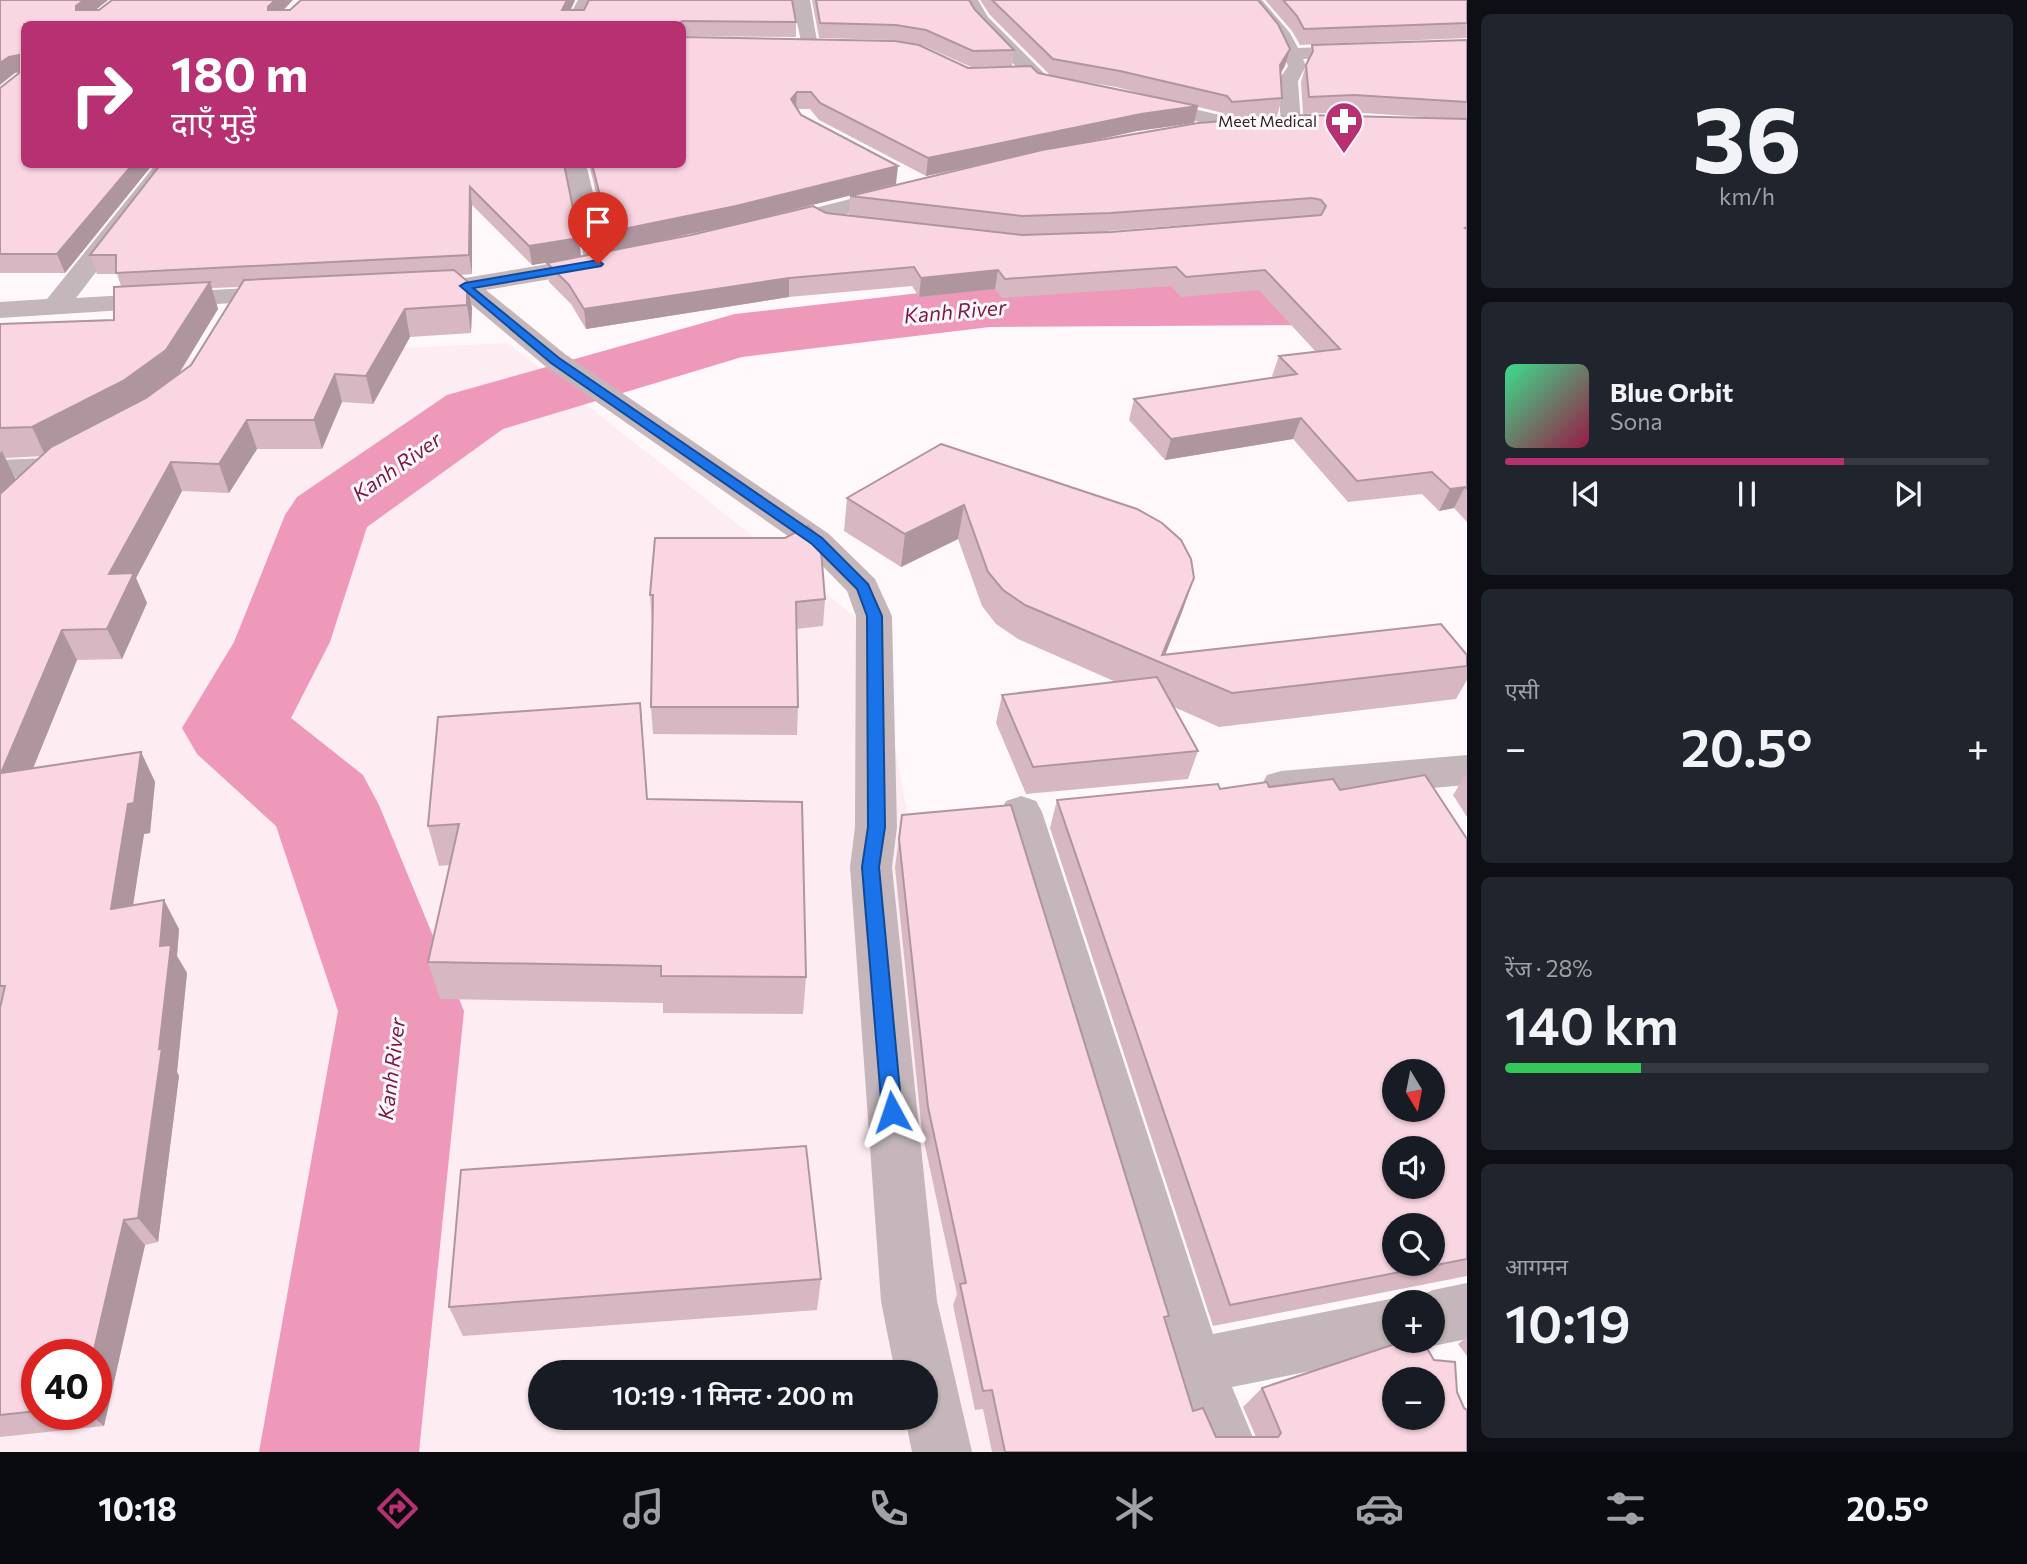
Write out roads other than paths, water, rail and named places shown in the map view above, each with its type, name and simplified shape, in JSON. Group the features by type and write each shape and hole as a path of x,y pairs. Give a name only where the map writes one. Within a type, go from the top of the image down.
{"street":[{"path":"576,21 587,0"},
{"path":"801,0 809,46"},
{"path":"969,0 981,20 1043,83 1092,92"},
{"path":"1178,135 1244,126 1303,123 1288,81 1297,66 1284,37 1253,0"},
{"path":"786,46 873,48"},
{"path":"1291,54 1467,47"},
{"path":"1011,75 1034,74"},
{"path":"1129,99 1165,110 1244,126"},
{"path":"55,307 165,168"},
{"path":"576,168 598,264"},
{"path":"752,231 924,187 891,170"},
{"path":"802,219 870,227"},
{"path":"395,289 465,286 623,258"},
{"path":"465,286 555,360 817,541 863,587 874,616 896,825 870,867 909,1301 921,1360"},
{"path":"0,310 312,293"},
{"path":"222,330 242,296"},
{"path":"0,468 64,461 26,492"},
{"path":"1251,789 1467,770"},
{"path":"1414,773 1437,808"},
{"path":"1022,812 1195,1366 1229,1452"},
{"path":"1445,1331 1467,1311"},
{"path":"1195,1366 1382,1329"},
{"path":"937,1430 942,1452"}],"waterway":[{"name":"Kanh River","path":"339,1452 401,1011 324,805 234,728 282,642 328,515 475,412 735,336 990,306 1467,303"}],"place":[{"name":"Meet Medical","path":"1344,155"}]}
